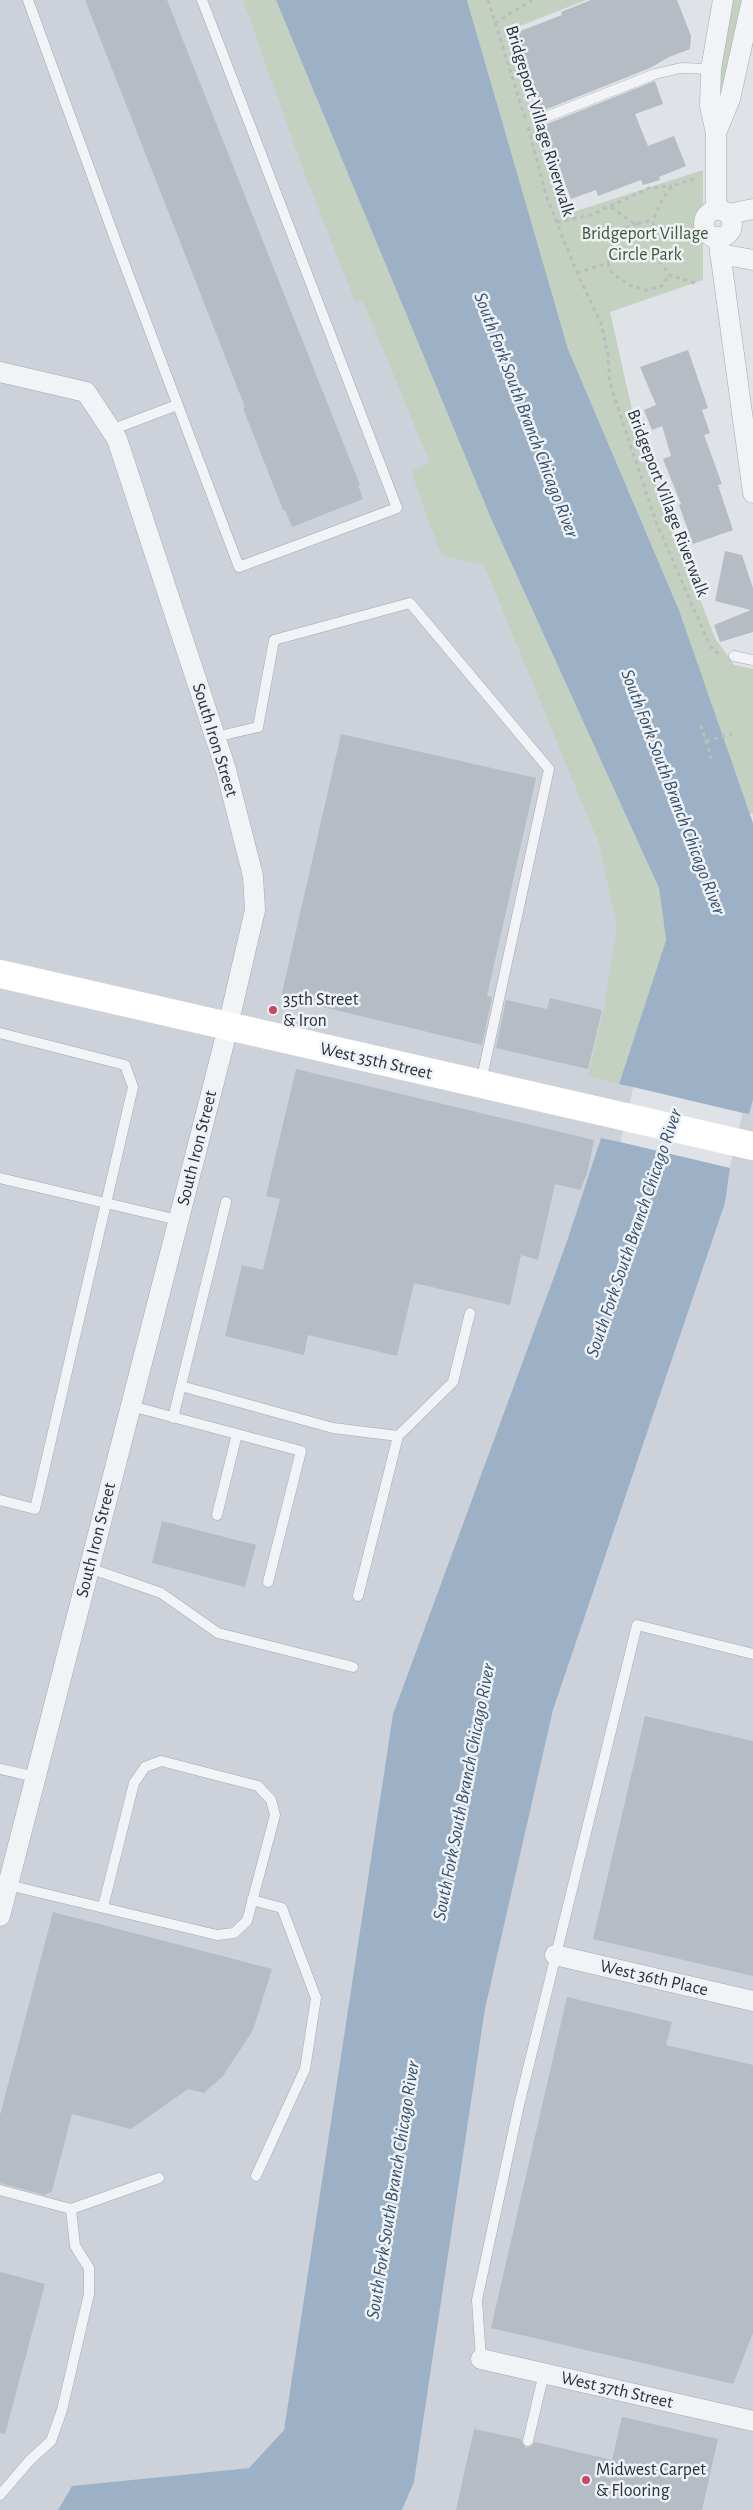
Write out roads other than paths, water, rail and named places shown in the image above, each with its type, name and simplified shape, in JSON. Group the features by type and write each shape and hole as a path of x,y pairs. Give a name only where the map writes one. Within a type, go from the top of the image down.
{"main road":[{"name":"West 35th Street","path":"0,974 745,1144"}],"street":[{"path":"722,212 716,133 710,106 712,69 723,0"},
{"path":"716,133 730,99 752,0"},
{"path":"753,209 722,212 706,217 704,227 719,245 753,260"},
{"path":"719,245 747,405 753,494"},
{"name":"South Iron Street","path":"0,372 86,392 117,439 226,770 253,876 255,910 228,1027 0,1914"},
{"name":"West 36th Place","path":"556,1955 753,2002"},
{"name":"West 37th Street","path":"481,2359 753,2421"}],"lane":[{"path":"28,0 177,405 239,567 397,508 202,0"},
{"path":"541,119 655,74 681,68 712,69"},
{"path":"111,430 177,405"},
{"path":"216,737 258,727 274,640 410,603 549,769 480,1085"},
{"path":"734,656 753,660"},
{"path":"0,1033 125,1065 134,1087 35,1509 0,1500"},
{"path":"0,1178 178,1220"},
{"path":"173,1418 226,1202"},
{"path":"358,1596 398,1436 453,1382 470,1314"},
{"path":"181,1386 333,1428 398,1436"},
{"path":"131,1406 301,1451 268,1582"},
{"path":"217,1515 237,1434"},
{"path":"89,1568 161,1593 218,1633 354,1667"},
{"path":"481,2359 477,2300 519,2105 637,1625 753,1654"},
{"path":"8,1885 217,1934 234,1933 247,1921 274,1816 271,1800 258,1786 161,1761 145,1767 134,1782 103,1907"},
{"path":"0,1769 36,1777"},
{"path":"252,1900 282,1908 316,1998 305,2069 256,2176"},
{"path":"0,2190 71,2209 159,2178"},
{"path":"0,2496 30,2460 51,2441 62,2410 88,2294 89,2268 75,2246 71,2209"},
{"path":"528,2441 544,2373"}],"water":[{"name":"South Fork South Branch Chicago River","path":"276,0 467,0 568,349 679,610 753,823 753,1100 749,1114 743,1113 730,1168 725,1203 553,1710 485,2009 414,2482 402,2510 58,2510 72,2486 249,2468 284,2430 393,1714 566,1244 601,1138 620,1142 633,1087 619,1084 666,940 659,888 493,523"}],"place":[{"name":"35th Street & Iron","path":"273,1010"},
{"name":"Midwest Carpet & Flooring","path":"586,2480"}],"park label":[{"name":"Bridgeport Village Circle Park","path":"645,244"}]}
